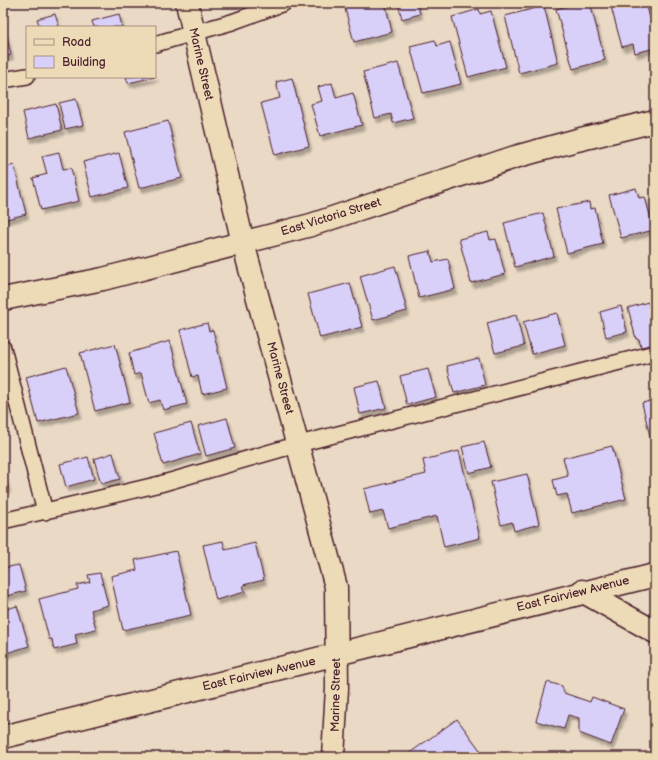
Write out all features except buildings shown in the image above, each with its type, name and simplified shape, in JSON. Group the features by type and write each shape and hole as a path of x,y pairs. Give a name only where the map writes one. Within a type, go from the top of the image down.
{"street":[{"name":"Marine Street","path":"187,3 243,243 299,444 336,587 336,723 333,757"},
{"name":"East Victoria Street","path":"3,299 103,279 311,225 515,157 655,121"},
{"name":"East Fairview Avenue","path":"3,738 165,696 655,575"},
{"path":"582,592 655,632"}],"lane":[{"path":"156,44 194,34 284,3"},
{"path":"3,80 26,76"},
{"path":"3,348 45,512"},
{"path":"3,521 160,484 299,444 655,353"}]}
